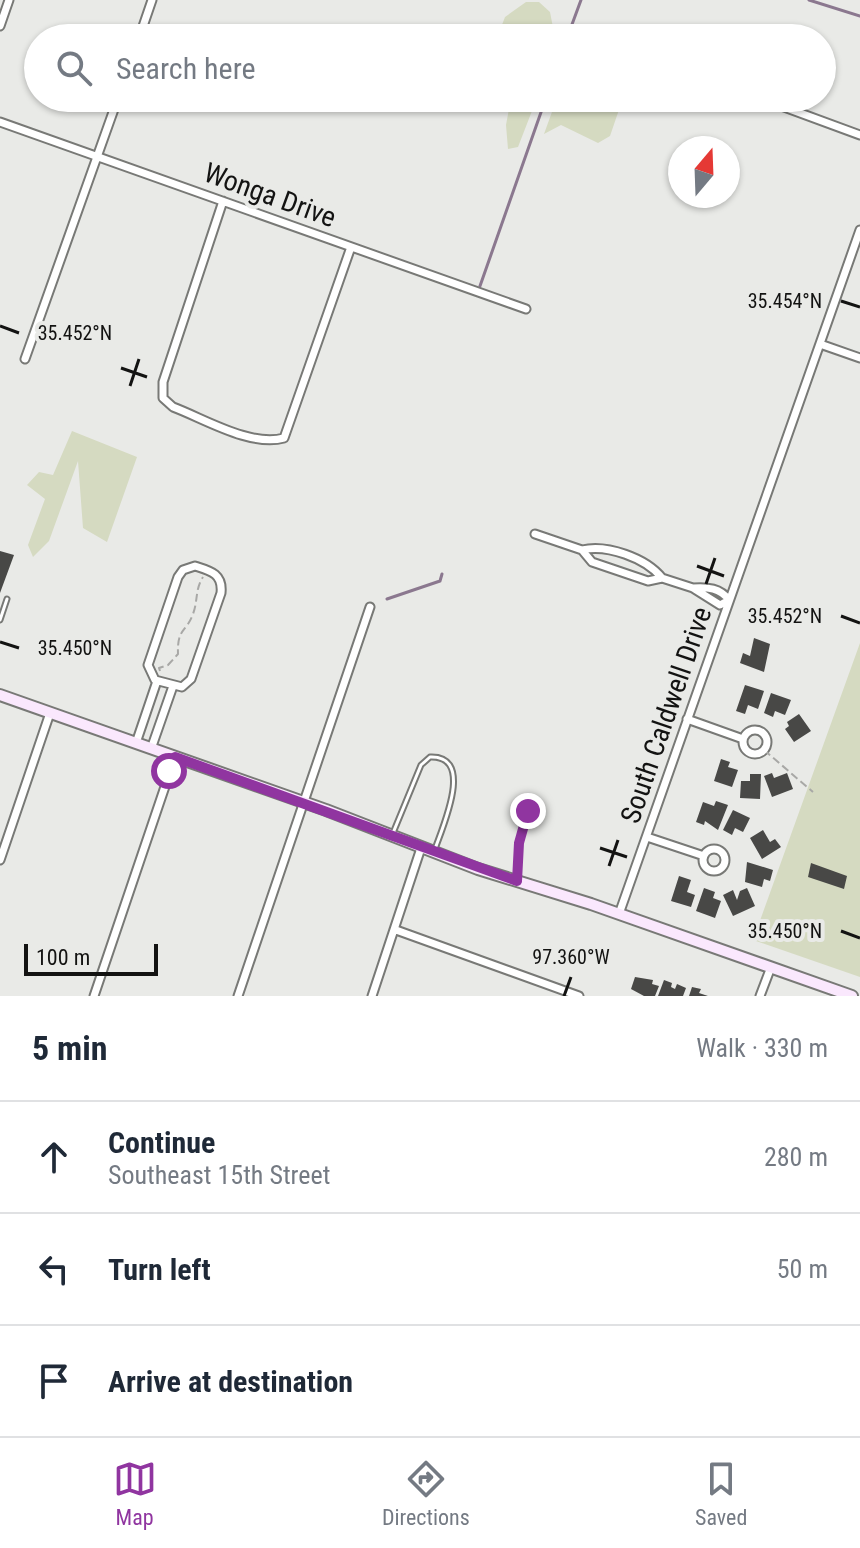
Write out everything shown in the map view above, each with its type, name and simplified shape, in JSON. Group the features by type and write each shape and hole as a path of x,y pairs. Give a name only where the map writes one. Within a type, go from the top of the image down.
{"main road":[{"path":"0,695 302,802 434,853 852,996"}],"street":[{"path":"0,26 9,0"},
{"path":"144,24 152,0"},
{"path":"25,359 113,112"},
{"path":"797,112 860,135"},
{"name":"Wonga Drive","path":"0,122 526,309"},
{"path":"223,201 163,382 163,398 173,407 255,438 273,441 284,438 351,247"},
{"name":"South Caldwell Drive","path":"619,914 860,230"},
{"path":"820,344 860,358"},
{"path":"535,534 582,550 592,562 648,581 662,578 693,588 711,588 724,592 729,600 720,605 693,588"},
{"path":"582,550 597,546 652,565 662,578"},
{"path":"189,567 213,572 222,584 221,593 194,671 187,684 173,686 150,676 148,665 178,577 189,567"},
{"path":"707,599 711,588"},
{"path":"238,996 370,607"},
{"path":"136,743 157,679"},
{"path":"151,749 173,686"},
{"path":"149,708 163,712"},
{"path":"0,860 50,713"},
{"path":"687,719 743,739"},
{"path":"759,731 766,740 764,750 751,754 745,749 743,739 748,733 759,731"},
{"path":"94,996 175,757"},
{"path":"647,837 704,856"},
{"path":"372,996 421,848"},
{"path":"396,930 579,996"},
{"path":"760,996 771,967"}],"lane":[{"path":"0,620 7,599"},
{"path":"391,836 421,765 430,757 443,759 452,767 454,781 434,853"},
{"path":"517,881 519,843 528,811"}],"path":[{"path":"157,679 159,668 168,665 178,654 178,633 194,612 195,592 204,572"},
{"path":"764,750 813,792"}],"green space":[{"path":"526,2 539,2 550,12 552,24 502,24 505,17"},
{"path":"508,112 532,112 518,147 508,149"},
{"path":"552,112 618,112 610,136 598,143 561,125 544,134"},
{"path":"72,431 137,457 107,542 83,528 78,461 49,541 33,557 28,545 45,499 27,485 39,472 53,475"},
{"path":"860,643 860,977 753,940"}],"building":[{"path":"0,551 14,555 0,593"},
{"path":"754,638 770,644 764,672 740,663 743,653 750,656"},
{"path":"745,685 764,691 758,709 748,705 745,714 736,711"},
{"path":"771,693 791,700 785,715 775,711 773,717 764,713"},
{"path":"799,714 811,731 794,742 785,729 789,726 787,722"},
{"path":"721,759 730,762 728,767 738,770 732,787 714,781"},
{"path":"772,773 774,778 787,773 793,789 772,797 764,776"},
{"path":"750,774 761,774 760,799 740,798 741,781 750,781"},
{"path":"716,801 728,805 718,830 705,821 704,825 696,822 703,802 714,806"},
{"path":"733,810 750,818 743,832 735,828 732,835 723,830"},
{"path":"763,830 770,842 775,839 781,847 762,859 750,838"},
{"path":"747,862 773,870 770,881 764,879 762,887 745,882"},
{"path":"811,863 847,876 844,889 808,877"},
{"path":"679,876 691,880 687,892 695,895 691,907 671,901"},
{"path":"704,888 715,892 713,898 721,901 715,918 696,911"},
{"path":"747,888 755,906 733,916 723,895 733,890 737,900 740,891"},
{"path":"635,977 653,980 652,984 659,986 655,996 644,996 631,989"},
{"path":"664,980 672,983 671,987 675,989 677,984 686,988 683,996 658,996"},
{"path":"692,987 701,989 699,993 708,996 689,996"}],"waterway":[{"path":"572,24 581,0"},
{"path":"809,0 860,16"},
{"path":"480,286 541,112"},
{"path":"387,599 440,581 442,574"}],"route":[{"path":"169,771 175,757 517,881 519,843 528,811"}]}
